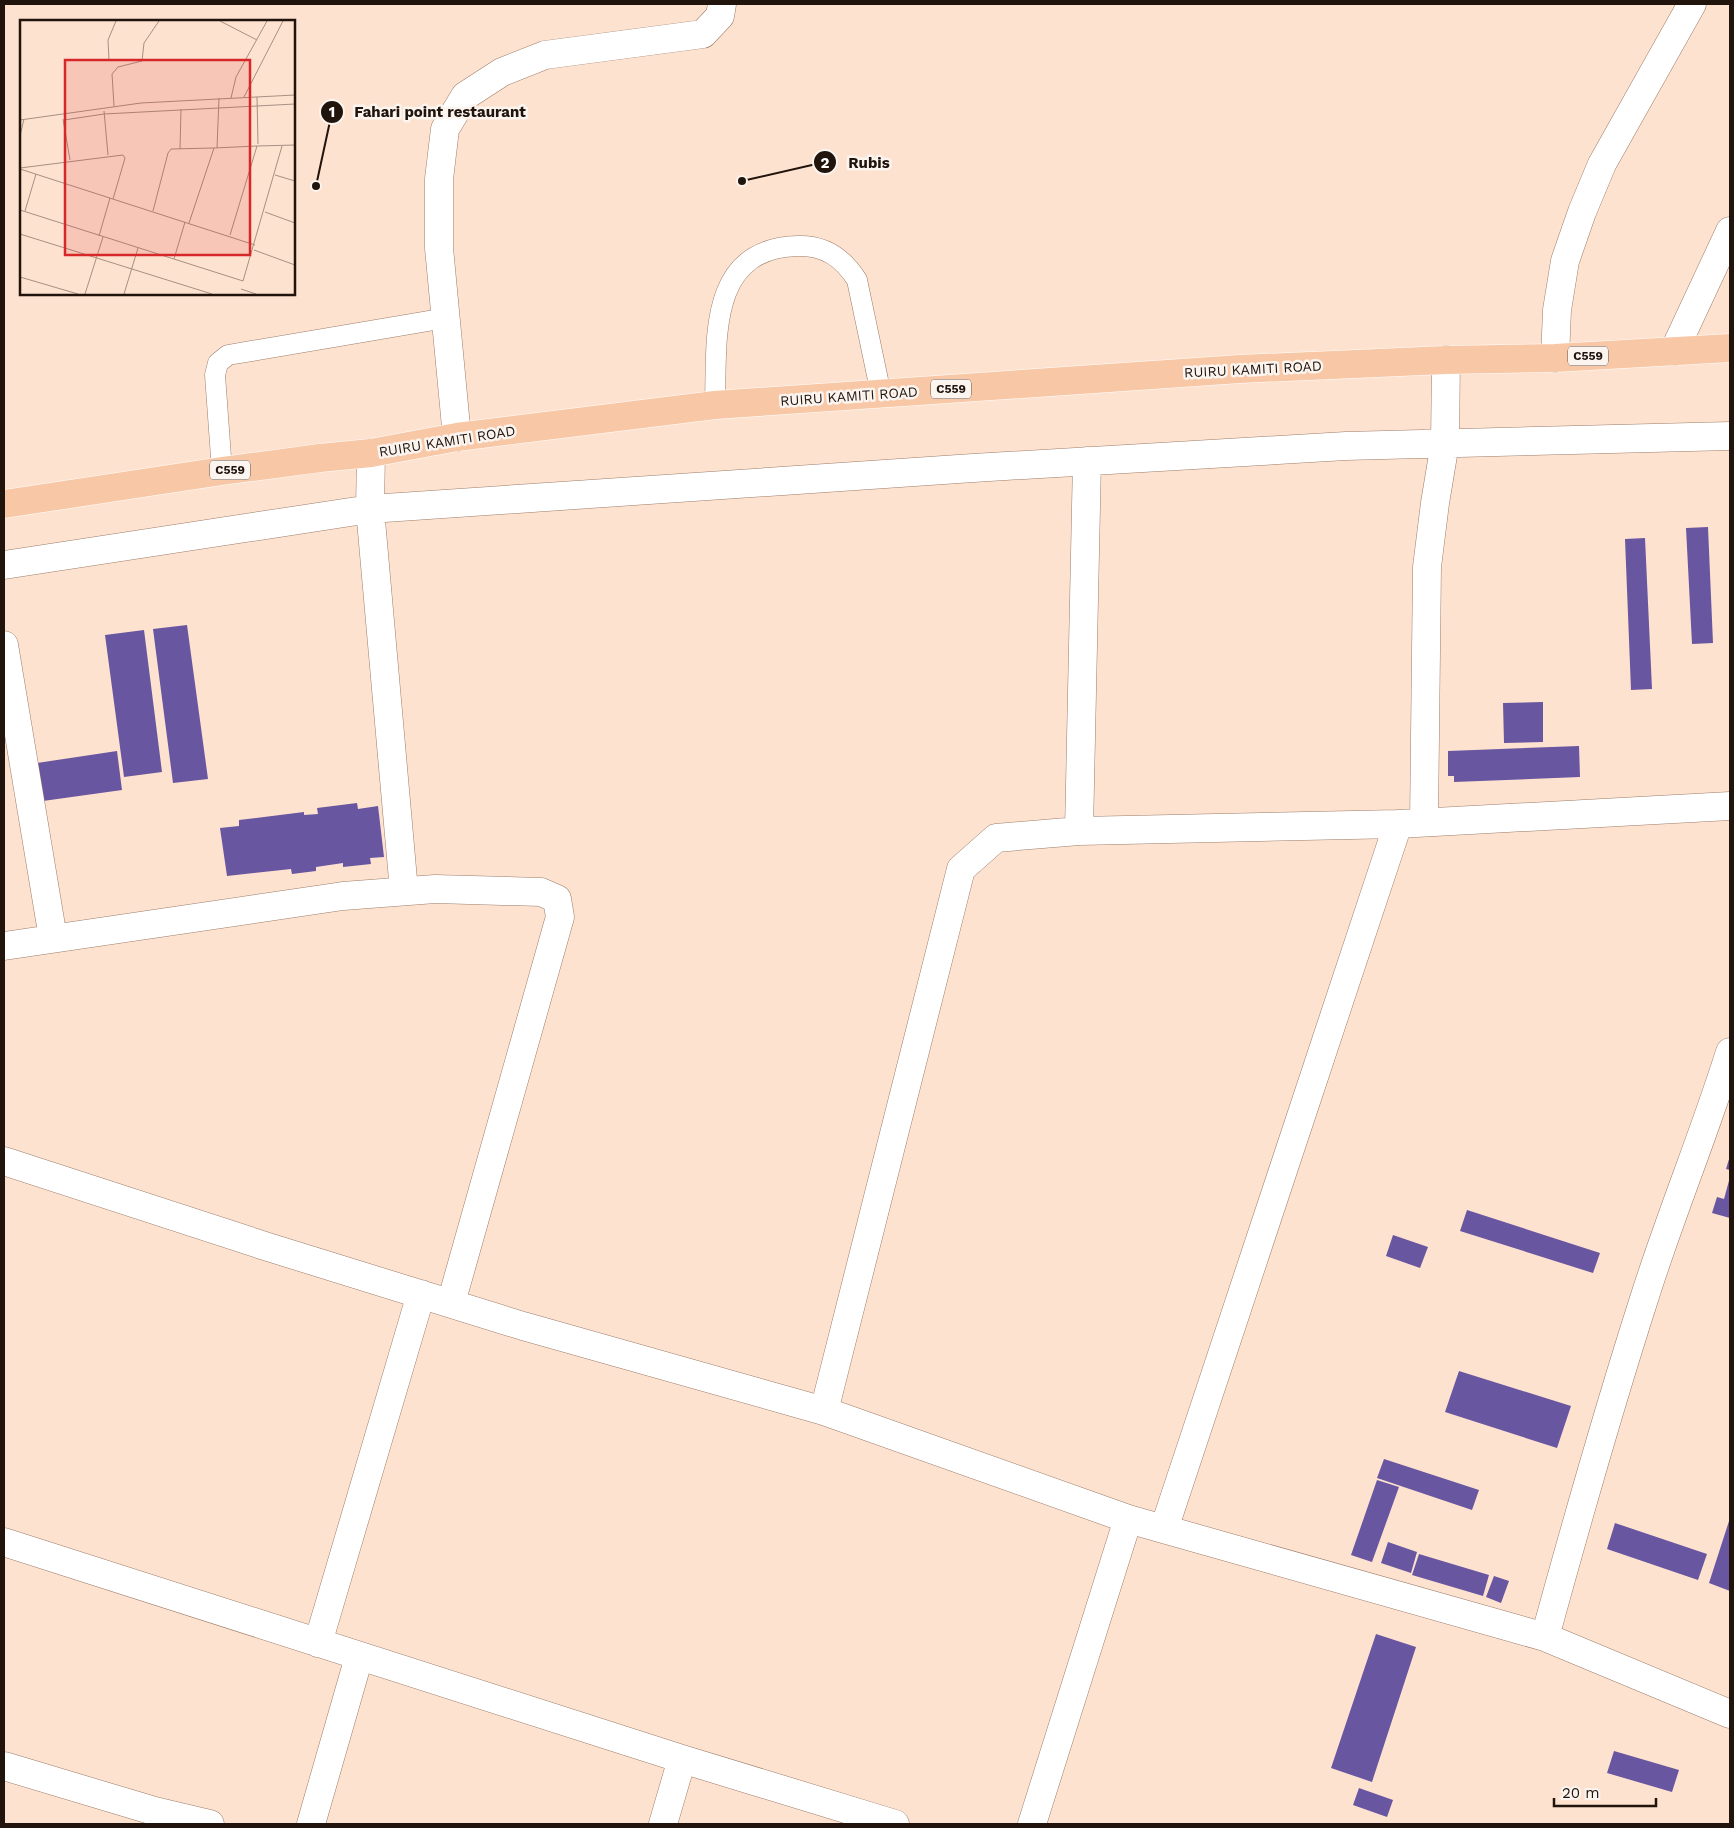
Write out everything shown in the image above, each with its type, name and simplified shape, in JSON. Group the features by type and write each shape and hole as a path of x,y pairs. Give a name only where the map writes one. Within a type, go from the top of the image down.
{"main road":[{"name":"RUIRU KAMITI ROAD","path":"4,504 222,471 371,453 457,437 715,405 1240,369 1446,360 1555,358 1730,348"}],"street":[{"path":"457,437 439,248 439,179 444,129 465,96 502,72 545,55 703,34 720,16 722,4"},
{"path":"1555,358 1556,310 1565,261 1582,212 1602,164 1692,4"},
{"path":"1674,351 1730,230"},
{"path":"1164,1529 1411,823 1427,566 1435,503 1446,443 1446,360"},
{"path":"4,565 370,509 1087,461 1346,446 1730,436"},
{"path":"371,453 370,509 404,891"},
{"path":"1079,831 1087,461"},
{"path":"4,645 52,938"},
{"path":"824,1411 961,869 996,838 1079,831 1411,823 1730,806"},
{"path":"4,946 343,896 435,889 541,892 557,899 560,917 451,1303"},
{"path":"1545,1637 1587,1484 1644,1297 1730,1052"},
{"path":"4,1161 268,1247 523,1326 824,1411 1128,1520 1545,1637 1730,1714"},
{"path":"318,1644 421,1294"},
{"path":"1032,1824 1128,1520"},
{"path":"4,1542 359,1657 895,1824"},
{"path":"311,1824 359,1657"},
{"path":"664,1824 682,1759"},
{"path":"4,1766 151,1810 210,1824"}],"lane":[{"path":"715,405 718,319 733,276 760,253 788,246 811,245 831,252 848,266 857,280 881,394"},
{"path":"222,471 215,375 218,363 228,355 446,318"}],"building":[{"path":"1708,527 1713,643 1692,644 1686,528"},
{"path":"1645,538 1652,689 1631,690 1625,539"},
{"path":"187,625 208,779 173,783 153,629"},
{"path":"144,630 162,772 124,777 105,635"},
{"path":"1543,702 1543,742 1504,743 1503,703"},
{"path":"1579,746 1580,777 1454,782 1454,776 1448,776 1448,751"},
{"path":"117,751 122,790 43,801 37,763"},
{"path":"357,803 358,809 378,806 384,857 370,858 371,864 343,867 343,863 316,867 316,871 292,874 291,869 227,876 220,828 239,826 239,820 304,812 304,815 318,814 317,808"},
{"path":"1730,1156 1730,1170 1726,1169"},
{"path":"1730,1177 1730,1218 1712,1213 1717,1197 1724,1199"},
{"path":"1467,1210 1600,1253 1593,1273 1460,1231"},
{"path":"1393,1235 1428,1247 1420,1268 1386,1256"},
{"path":"1459,1371 1571,1406 1557,1448 1445,1412"},
{"path":"1384,1459 1479,1490 1472,1510 1377,1478"},
{"path":"1377,1480 1399,1487 1372,1562 1351,1555"},
{"path":"1730,1518 1730,1591 1709,1583"},
{"path":"1615,1523 1707,1554 1698,1580 1607,1549"},
{"path":"1388,1542 1417,1552 1411,1573 1381,1563"},
{"path":"1419,1554 1489,1575 1483,1596 1412,1575"},
{"path":"1494,1576 1509,1581 1501,1603 1486,1597"},
{"path":"1376,1634 1416,1647 1372,1782 1331,1768"},
{"path":"1614,1751 1679,1770 1672,1792 1607,1773"},
{"path":"1359,1788 1393,1800 1387,1817 1353,1805"}],"place":[{"name":"Rubis","path":"742,181"},
{"name":"Fahari point restaurant","path":"316,186"}]}
